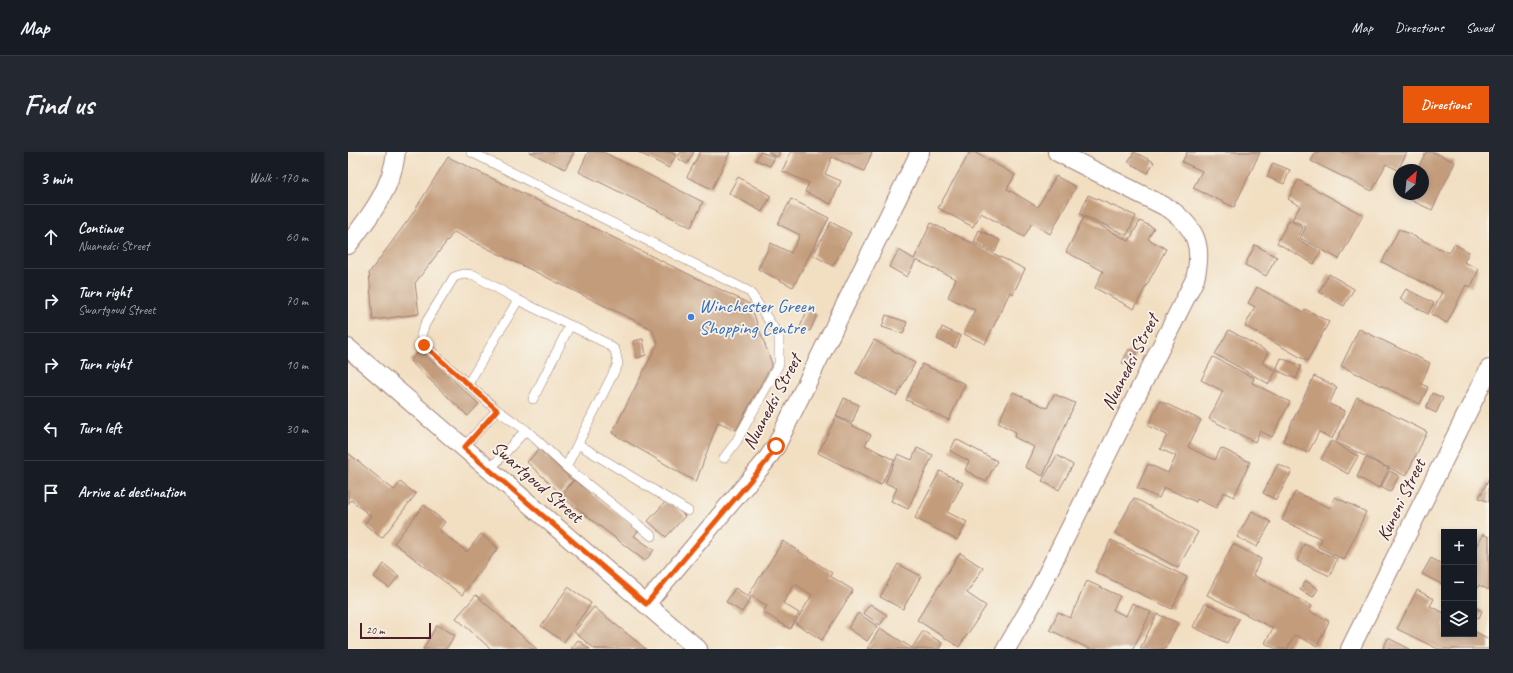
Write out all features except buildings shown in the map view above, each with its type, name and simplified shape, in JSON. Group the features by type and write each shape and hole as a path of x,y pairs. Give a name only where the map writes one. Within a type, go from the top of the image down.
{"street":[{"path":"348,245 382,198 392,174 396,152"},
{"name":"Nuanedsi Street","path":"646,604 766,462 776,446 920,152"},
{"name":"Nuanedsi Street","path":"1006,649 1032,606 1195,279 1199,263 1197,242 1186,223 1170,209 1057,152"},
{"name":"Swartgoud Street","path":"348,348 698,649"},
{"name":"Kuneni Street","path":"1350,649 1489,369"}],"lane":[{"path":"471,152 750,292 779,336 779,364 736,442 724,458"},
{"path":"566,467 618,364 615,350 606,343 518,300 474,275 463,274 454,278 425,324 421,335 424,345 497,410 526,430 566,467 652,536"},
{"path":"468,384 518,300"},
{"path":"533,399 570,325"},
{"path":"464,448 497,410"},
{"path":"490,469 526,430"},
{"path":"578,444 688,511"}],"place":[{"name":"Winchester Green Shopping Centre","path":"691,317"}],"route":[{"path":"424,345 497,410 464,448 646,604 766,462 776,446"}]}
